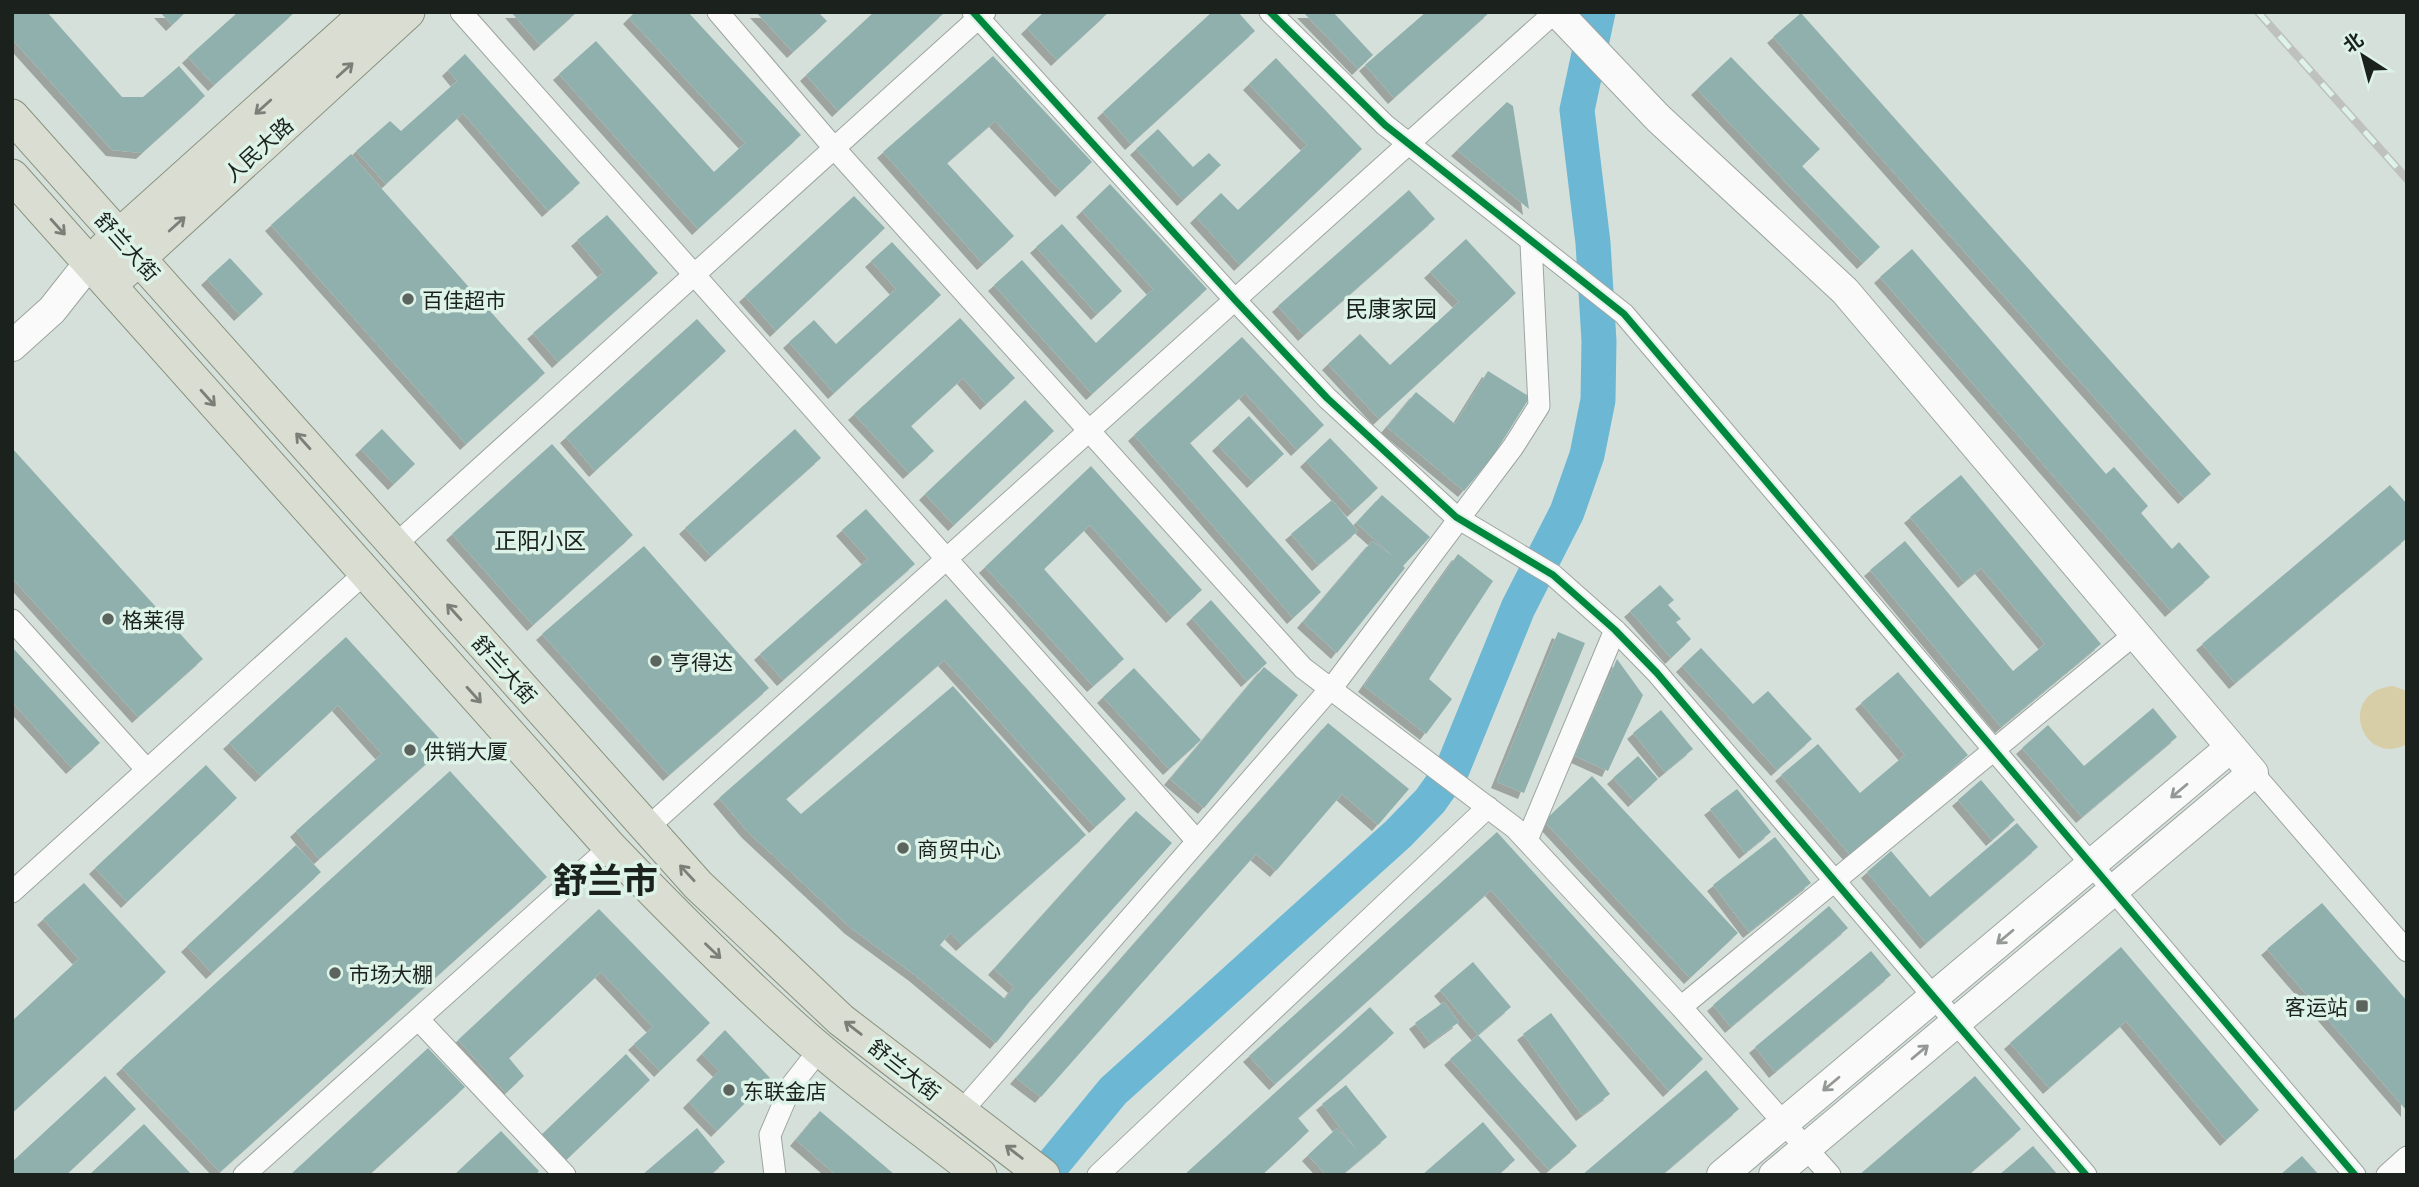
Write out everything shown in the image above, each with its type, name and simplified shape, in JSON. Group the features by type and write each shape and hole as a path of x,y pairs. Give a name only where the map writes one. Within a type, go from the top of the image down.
{"main road":[{"name":"人民大路","path":"129,247 368,12"},
{"name":"人民大路","path":"99,274 408,12"},
{"name":"舒兰大街","path":"12,116 698,885 841,1020 1043,1175"},
{"name":"舒兰大街","path":"12,176 610,847 672,912 820,1049 972,1168"}],"street":[{"path":"461,12 1198,841"},
{"path":"718,12 834,148 1303,668 1485,805 1527,840 1681,1007 1830,1175"},
{"path":"1270,12 1385,125 1624,314 2355,1175"},
{"path":"646,829 1556,12 1658,118 1845,291 2407,951"},
{"path":"395,545 979,14 1234,300 1327,398 1458,518 1553,575 1615,629 1657,673 2086,1175"},
{"path":"973,1121 1198,841 1330,689 1513,447 1539,407 1534,245"},
{"path":"12,346 52,310 99,274"},
{"path":"12,892 365,573"},
{"path":"12,620 147,770"},
{"path":"1527,840 1615,629"},
{"path":"1681,1007 2135,634"},
{"path":"1722,1175 2231,747"},
{"path":"1774,1175 2253,773"},
{"path":"1098,1175 1485,805"},
{"path":"244,1175 610,847"},
{"path":"418,1019 565,1175"},
{"path":"775,1175 770,1135 791,1086 820,1049"},
{"path":"2387,1175 2407,1157"}],"shaded area":[{"path":"2393,686 2407,691 2407,744 2391,749 2378,746 2368,738 2361,727 2360,714 2364,701 2375,691"}],"building":[{"path":"12,12 47,12 122,97 143,97 179,66 205,96 142,153 112,150 12,39"},
{"path":"160,12 186,12 172,25"},
{"path":"238,12 295,12 214,85 188,57"},
{"path":"511,12 577,12 540,45"},
{"path":"635,12 688,12 801,135 698,229 559,74 596,41 714,172 745,143 629,18"},
{"path":"756,12 818,12 827,21 793,52"},
{"path":"874,12 945,12 838,111 806,75"},
{"path":"1044,12 1109,12 1057,60 1027,28"},
{"path":"1212,12 1238,12 1255,31 1131,144 1103,112"},
{"path":"1303,12 1333,12 1373,55 1358,69"},
{"path":"1426,12 1490,12 1394,98 1365,65"},
{"path":"1801,13 2211,474 2184,498 1773,37"},
{"path":"465,54 580,183 548,211 463,113 386,184 356,151 390,121 401,131 457,81 448,70"},
{"path":"993,56 1092,162 1061,191 995,121 947,163 1014,236 983,264 883,152"},
{"path":"1731,57 1820,149 1802,166 1880,247 1863,263 1697,89"},
{"path":"1276,58 1362,149 1240,265 1196,217 1221,193 1238,210 1307,145 1249,84"},
{"path":"1507,102 1513,106 1529,209 1457,150"},
{"path":"1158,129 1193,167 1209,153 1221,165 1183,200 1136,149"},
{"name":"百佳超市","path":"351,154 545,373 466,444 271,225"},
{"path":"1110,184 1207,289 1092,394 994,285 1022,260 1096,343 1153,289 1082,211"},
{"path":"1409,190 1435,219 1304,335 1278,306"},
{"path":"854,196 885,228 776,331 745,296"},
{"path":"607,215 658,273 558,362 533,333 604,272 577,240"},
{"path":"1062,224 1122,291 1097,314 1036,247"},
{"path":"1466,239 1516,293 1379,419 1328,364 1360,334 1390,365 1459,302 1430,272"},
{"path":"892,242 941,295 834,393 789,342 814,320 836,344 896,289 871,261"},
{"path":"1912,249 2106,474 2114,467 2148,506 2141,513 2172,549 2179,542 2210,577 2171,611 1880,277"},
{"path":"230,258 263,294 240,315 207,279"},
{"path":"960,318 1015,378 986,404 963,378 911,426 934,451 909,473 854,414"},
{"path":"697,319 726,351 595,471 566,437"},
{"path":"1242,337 1324,425 1297,450 1245,393 1190,443 1321,592 1293,618 1134,435"},
{"path":"1488,371 1530,397 1493,456 1464,491 1387,427 1416,392 1455,424"},
{"path":"1025,400 1054,431 954,525 925,494"},
{"path":"1249,416 1284,454 1253,482 1218,445"},
{"path":"382,429 415,464 394,484 361,449"},
{"path":"795,429 821,458 711,556 685,528"},
{"path":"1330,438 1378,488 1353,511 1306,461"},
{"path":"552,444 633,535 533,625 452,534"},
{"name":"格莱得","path":"12,448 203,659 138,717 12,578"},
{"path":"1091,466 1202,590 1172,617 1090,525 1044,569 1124,659 1093,686 985,567"},
{"path":"1961,475 2101,644 2001,727 1870,570 1905,541 2013,671 2045,644 1981,568 1964,582 1910,517"},
{"path":"2390,485 2407,504 2407,538 2235,683 2202,644"},
{"path":"1382,495 1430,537 1403,566 1405,568 1337,653 1303,622 1372,541 1394,557 1356,523"},
{"path":"1332,500 1358,531 1318,565 1291,534"},
{"path":"866,509 915,564 783,680 760,654 868,559 842,530"},
{"name":"亨得达","path":"644,546 769,688 669,775 542,634"},
{"path":"1458,554 1493,581 1429,679 1452,699 1426,734 1364,686"},
{"path":"1660,585 1674,600 1668,605 1681,619 1676,622 1691,639 1671,658 1630,611"},
{"path":"946,599 1126,799 1095,827 944,660 786,799 801,814 953,686 1086,835 962,945 950,933 940,945 1005,999 1014,987 994,969 1136,811 1172,843 1030,1001 996,1043 915,975 851,928 748,832 719,798"},
{"path":"1211,600 1267,663 1247,681 1192,618"},
{"path":"1558,632 1585,643 1524,793 1497,782"},
{"name":"供销大厦","path":"346,637 446,746 319,859 296,831 382,754 338,705 261,776 229,743"},
{"path":"12,647 100,743 72,768 12,702"},
{"path":"1701,648 1753,704 1768,691 1812,739 1777,770 1682,666"},
{"path":"1617,659 1643,695 1608,771 1575,756"},
{"path":"1264,667 1298,695 1204,808 1170,779"},
{"path":"1134,668 1201,740 1169,769 1103,697"},
{"path":"1898,672 1968,755 1850,855 1781,775 1818,744 1860,793 1905,755 1861,703"},
{"path":"2153,708 2177,737 2082,817 2022,748 2048,725 2084,766"},
{"path":"1661,710 1693,749 1665,772 1633,733"},
{"path":"1328,723 1409,789 1378,825 1342,794 1276,871 1256,854 1041,1097 1016,1078"},
{"path":"1638,756 1658,779 1634,801 1613,778"},
{"path":"206,765 237,798 127,902 95,868"},
{"name":"市场大棚","path":"450,771 547,877 220,1172 122,1068"},
{"path":"1592,776 1738,933 1690,978 1544,821"},
{"path":"1981,780 2015,820 1992,840 1958,800"},
{"path":"1737,789 1771,832 1745,853 1710,809"},
{"path":"2017,823 2038,847 1926,943 1867,872 1891,851 1930,897"},
{"path":"1497,832 1703,1059 1669,1091 1491,890 1275,1084 1249,1056"},
{"path":"1775,837 1811,883 1749,932 1713,885"},
{"path":"296,845 321,872 212,973 187,946"},
{"path":"84,883 166,972 12,1113 12,1021 79,959 43,919"},
{"path":"2322,903 2407,1001 2407,1111 2267,949"},
{"path":"1829,906 1848,928 1731,1027 1713,1005"},
{"path":"599,909 710,1023 660,1071 634,1044 653,1027 601,972 509,1058 524,1076 506,1093 458,1040"},
{"path":"2121,947 2259,1110 2226,1140 2126,1021 2049,1088 2010,1043"},
{"path":"1871,951 1891,975 1775,1072 1755,1047"},
{"path":"1473,962 1511,1007 1478,1035 1440,990"},
{"path":"1444,1002 1459,1022 1430,1043 1415,1023"},
{"path":"1370,1007 1394,1033 1298,1118 1309,1131 1262,1175 1184,1175"},
{"path":"1551,1013 1610,1094 1582,1115 1523,1034"},
{"name":"东联金店","path":"725,1030 770,1078 717,1131 689,1102 719,1071 702,1054"},
{"path":"1478,1035 1577,1146 1549,1170 1450,1059"},
{"path":"428,1048 465,1087 369,1175 290,1175"},
{"path":"626,1054 650,1080 563,1163 539,1137"},
{"path":"1706,1070 1739,1109 1662,1175 1582,1175"},
{"path":"105,1076 136,1109 66,1175 12,1175 12,1162"},
{"path":"1975,1076 2021,1129 1968,1175 1859,1175"},
{"path":"1346,1085 1387,1137 1342,1175 1326,1175 1308,1155 1337,1128 1358,1151 1322,1104"},
{"path":"820,1111 895,1175 836,1175 796,1140"},
{"path":"1483,1122 1515,1160 1498,1175 1422,1175"},
{"path":"144,1124 192,1175 89,1175"},
{"path":"697,1128 725,1162 710,1175 642,1175"},
{"path":"501,1131 539,1171 536,1175 454,1175"},
{"path":"2033,1146 2058,1175 1999,1175"},
{"path":"2302,1156 2319,1175 2280,1175"}],"waterway":[{"path":"1044,1175 1113,1091 1398,834 1430,801 1452,770 1518,608 1567,512 1587,455 1598,400 1599,341 1593,243 1577,110 1598,12"}],"railway":[{"path":"2258,12 2407,179"}],"cycle path":[{"path":"973,12 1327,398 1456,517 1553,575 1615,630 1657,673 2086,1175"},
{"path":"1270,12 1385,125 1624,314 2355,1175"}],"place":[{"name":"百佳超市","path":"408,299"},
{"name":"格莱得","path":"108,619"},
{"name":"亨得达","path":"656,661"},
{"name":"供销大厦","path":"410,750"},
{"name":"商贸中心","path":"903,848"},
{"name":"市场大棚","path":"335,973"},
{"name":"客运站","path":"2362,1006"},
{"name":"东联金店","path":"729,1090"}],"district":[{"name":"民康家园","path":"1391,308"},
{"name":"正阳小区","path":"540,540"},
{"name":"舒兰市","path":"605,879"}]}
